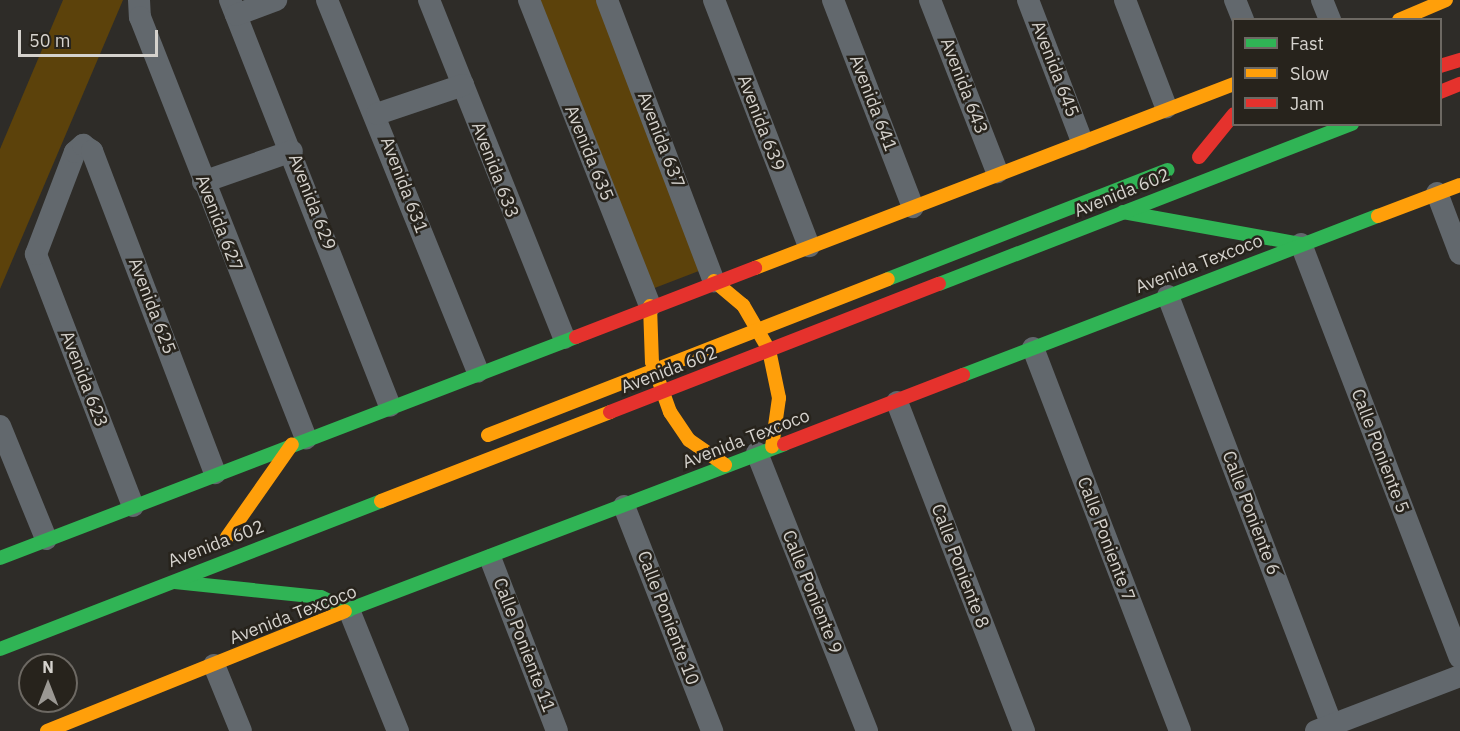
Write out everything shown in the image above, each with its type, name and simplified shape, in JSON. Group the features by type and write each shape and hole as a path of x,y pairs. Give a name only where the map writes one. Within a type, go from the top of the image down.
{"main road":[{"path":"1403,18 1432,2"},
{"path":"1442,65 1460,60"},
{"path":"0,558 215,472 299,442 714,280 913,207 1166,107 1232,84"},
{"path":"1442,91 1460,84"},
{"path":"1188,162 1232,115"},
{"name":"Avenida 602","path":"0,649 1347,126"},
{"name":"Avenida 602","path":"468,442 1232,145"},
{"name":"Avenida Texcoco","path":"47,731 88,724 214,665 349,610 491,560 725,465 897,402 1301,243 1460,185"},
{"path":"1123,212 1301,243"},
{"path":"714,280 759,328 769,350 779,398 765,450"},
{"path":"650,306 654,369 661,393 689,440 725,465"},
{"name":"Avenida 602","path":"249,529 222,539 299,442"},
{"path":"170,582 321,597 349,610"}],"street":[{"path":"233,7 276,0"},
{"name":"Avenida 631","path":"327,0 377,114 478,371"},
{"name":"Avenida 633","path":"429,0 564,338"},
{"name":"Avenida 635","path":"529,0 650,306"},
{"name":"Avenida 637","path":"607,0 714,280"},
{"name":"Avenida 639","path":"714,0 809,246"},
{"name":"Avenida 641","path":"833,0 913,207"},
{"name":"Avenida 643","path":"930,0 997,172"},
{"name":"Avenida 645","path":"1028,0 1082,139"},
{"path":"1125,0 1166,107"},
{"path":"1235,0 1243,18"},
{"path":"1323,0 1329,18"},
{"name":"Avenida 627","path":"138,3 299,442"},
{"name":"Avenida 629","path":"233,7 292,151 390,406"},
{"path":"377,114 463,85"},
{"name":"Avenida 623","path":"83,145 75,152 36,251 133,506"},
{"name":"Avenida 625","path":"83,145 92,151 215,472"},
{"path":"203,182 292,151"},
{"path":"1437,194 1460,254"},
{"name":"Calle Poniente 5","path":"1301,243 1460,658"},
{"name":"Calle Poniente 6","path":"1168,296 1327,729"},
{"name":"Calle Poniente 7","path":"1033,348 1180,731"},
{"name":"Calle Poniente 8","path":"897,402 1024,731"},
{"path":"0,426 46,539"},
{"name":"Calle Poniente 9","path":"765,450 867,731"},
{"name":"Calle Poniente 10","path":"624,506 712,731"},
{"name":"Calle Poniente 11","path":"491,560 557,731"},
{"path":"349,610 398,731"},
{"path":"214,665 241,731"},
{"path":"1327,729 1460,676"}],"shaded area":[{"path":"63,0 123,0 0,289 0,149"},
{"path":"539,0 599,0 704,269 652,289"}],"traffic: fast":[{"path":"939,284 1347,126"},
{"path":"888,279 1167,170"},
{"path":"1123,212 1301,244"},
{"path":"963,375 1378,216"},
{"path":"0,558 576,337"},
{"path":"345,611 784,444"},
{"path":"0,649 381,501"},
{"path":"175,582 321,597 349,610"}],"traffic: slow":[{"path":"1404,18 1446,0"},
{"path":"755,268 1232,85"},
{"path":"1378,216 1460,185"},
{"path":"488,435 888,279"},
{"path":"714,281 743,305 769,350 779,398 772,447"},
{"path":"650,306 652,362 670,412 689,440 725,465"},
{"path":"381,501 610,412"},
{"path":"227,537 292,444"},
{"path":"47,731 345,611"}],"traffic: jam":[{"path":"1442,65 1460,60"},
{"path":"1442,91 1460,84"},
{"path":"1199,157 1232,116"},
{"path":"576,337 755,268"},
{"path":"610,412 939,284"},
{"path":"784,444 963,375"}]}
